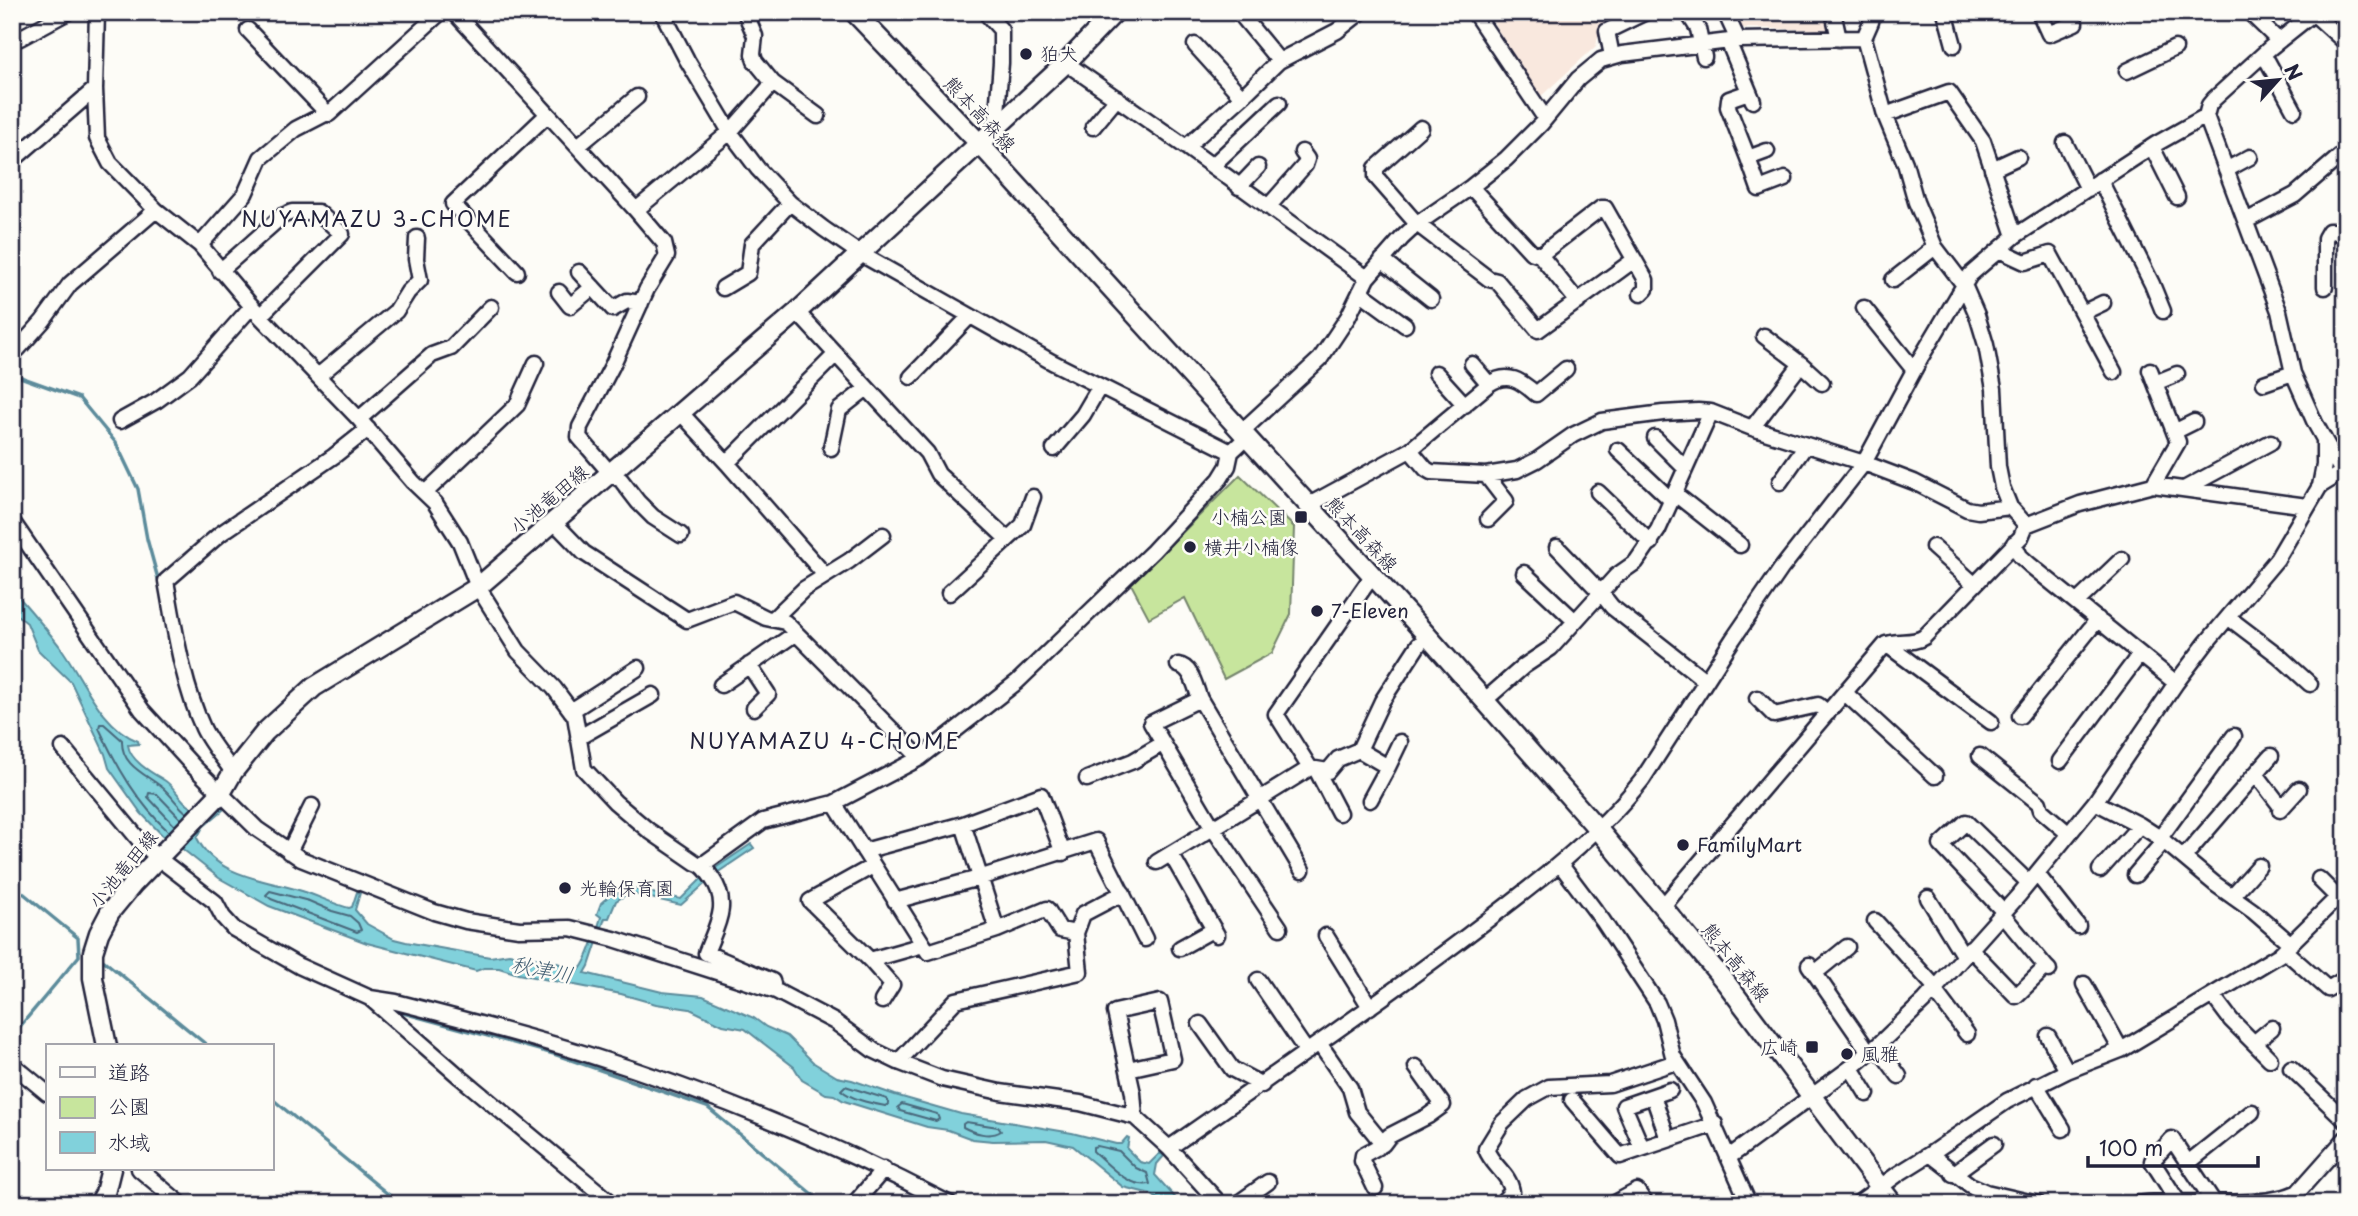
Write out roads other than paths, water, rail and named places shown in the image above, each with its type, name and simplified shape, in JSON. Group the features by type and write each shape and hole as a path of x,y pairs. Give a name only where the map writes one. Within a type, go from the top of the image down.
{"main road":[{"name":"熊本高森線","path":"854,12 979,143 1597,828 1727,984 1892,1204"},
{"name":"小池竜田線","path":"107,1044 93,978 93,952 99,933 110,912 222,793 233,772 265,732 314,687 478,587 797,312 1066,63 1115,12"},
{"path":"99,1204 111,1170"}],"street":[{"path":"12,32 20,38 68,12"},
{"path":"97,12 97,138 110,163 156,210 200,246 256,311 435,503 460,542 478,587 518,651 554,688 575,716 584,769 648,830 702,865 719,888 723,905 706,953 772,981 776,991"},
{"path":"200,246 245,194 261,158 296,129 329,114 441,12"},
{"path":"454,12 664,243 667,256 580,427 579,437 653,517 681,535"},
{"path":"662,12 730,132 758,169 790,203 859,253 970,316 1052,362 1231,452"},
{"path":"745,12 755,36 755,61 773,82 818,116"},
{"path":"985,12 1001,30 996,126"},
{"path":"1246,12 1242,16 1279,61"},
{"path":"1186,147 1279,61 1336,31 1361,12"},
{"path":"1474,12 1545,118"},
{"path":"1612,56 1607,31 1646,12"},
{"path":"1725,12 1751,96 1727,101 1759,189 1785,179"},
{"path":"1833,12 1839,39"},
{"path":"1873,12 1864,38 1885,115 1935,247 1964,285 1977,315 1994,389 1998,467 2002,487 2010,507 2026,525"},
{"path":"1945,12 1954,45"},
{"path":"2039,12 2049,34 2075,23"},
{"path":"2249,12 2279,41"},
{"path":"2320,486 2345,474 2304,399 2294,373 2280,311 2206,116 2214,99 2314,13 2346,43"},
{"path":"1691,18 1698,29 1702,51"},
{"path":"248,30 327,113"},
{"path":"702,865 763,821 834,803 920,758 1017,682 1153,551 1220,480 1228,466 1231,452 1244,435 1320,359 1348,317 1363,285 1382,260 1417,224 1506,159 1578,79 1601,60 1612,56 1702,51 1733,41 1776,37 1864,38"},
{"path":"1195,45 1242,97"},
{"path":"2127,71 2175,48"},
{"path":"2262,56 2268,62 2294,110"},
{"path":"1066,63 1268,207 1363,285 1405,325"},
{"path":"636,210 730,132 773,82"},
{"path":"12,161 95,89"},
{"path":"1885,115 1949,92 1983,141 2015,236"},
{"path":"578,146 637,97"},
{"path":"1093,127 1117,98"},
{"path":"1212,166 1279,103"},
{"path":"517,272 453,204 548,114"},
{"path":"1169,1148 1428,966 1560,864 1626,800 1642,780 1781,569 1864,463 1914,370 1970,275 2015,236 2152,147 2206,116"},
{"path":"1421,128 1375,171 1376,177 1417,224 1489,279 1497,281 1538,330 1633,260"},
{"path":"2065,144 2088,189"},
{"path":"2152,147 2177,197"},
{"path":"1748,158 1767,151"},
{"path":"2246,221 2295,195 2346,151"},
{"path":"1268,207 1305,165 1307,159 1302,152"},
{"path":"1992,169 2018,157"},
{"path":"2226,170 2250,158"},
{"path":"1239,187 1258,167"},
{"path":"2100,180 2163,311"},
{"path":"1471,187 1531,252 1540,255 1578,302"},
{"path":"723,288 748,273 752,244 790,203"},
{"path":"1540,255 1604,207 1646,280 1646,289 1641,294"},
{"path":"12,352 18,349 43,321 70,285 156,210"},
{"path":"120,421 156,401 190,376 256,311 342,234 318,212 292,212 282,216 220,271"},
{"path":"2325,287 2325,238 2329,232 2346,237"},
{"path":"318,376 396,311 408,292 420,280 416,259 417,238"},
{"path":"1893,280 1935,247"},
{"path":"1999,250 2025,262 2050,254 2114,372"},
{"path":"1382,260 1431,299"},
{"path":"579,272 613,309 627,301 641,303"},
{"path":"559,292 570,306 593,287"},
{"path":"2081,313 2103,303"},
{"path":"233,772 204,730 194,706 180,655 166,581 220,534 334,456 432,355 451,348 491,307"},
{"path":"1864,308 1914,370"},
{"path":"797,312 928,453 938,474 1007,539"},
{"path":"911,377 970,316"},
{"path":"1764,336 1822,383"},
{"path":"727,463 836,354"},
{"path":"425,494 517,405 536,363"},
{"path":"1472,364 1489,384"},
{"path":"1752,428 1784,378 1801,364"},
{"path":"1307,506 1410,450 1489,384 1503,378 1515,378 1535,394 1566,369"},
{"path":"1436,373 1465,405"},
{"path":"2153,485 2178,442 2153,377 2177,373"},
{"path":"2264,383 2294,373"},
{"path":"1054,449 1083,415 1100,386"},
{"path":"831,448 839,410 867,388"},
{"path":"1410,450 1431,472 1486,475 1522,468 1573,435 1611,419 1683,411 1711,412 1752,428 1864,463 1914,482 1967,509 1975,511 2010,507"},
{"path":"1484,701 1524,666 1551,648 1616,576 1636,562 1651,542 1711,412"},
{"path":"681,413 824,575"},
{"path":"2174,432 2194,422"},
{"path":"1729,1157 1873,1049 1935,989 2033,879 2095,802 2207,642 2277,559 2320,486 2325,447 2323,436"},
{"path":"1655,438 1685,468"},
{"path":"2184,489 2271,442"},
{"path":"1780,482 1806,445"},
{"path":"1618,450 1672,496 1740,545"},
{"path":"1486,475 1506,501 1488,519"},
{"path":"1664,906 1886,644 1922,639 2021,537 2026,525 2080,504 2153,485 2307,506"},
{"path":"1598,492 1651,542"},
{"path":"948,593 1023,525 1032,497"},
{"path":"12,521 142,710 257,830 301,859 434,912 466,921 519,929 570,928 614,939 776,991 835,1022 873,1051 942,1079 1000,1092 1080,1103 1135,1117 1169,1148 1220,1204"},
{"path":"553,521 584,554 687,620 734,602 765,618 785,622 920,758"},
{"path":"773,619 804,589 849,561 883,535"},
{"path":"2014,543 2020,556 2176,683"},
{"path":"1557,547 1612,607 1706,681"},
{"path":"1933,547 1974,584"},
{"path":"2077,602 2122,559"},
{"path":"1524,573 1576,621"},
{"path":"1339,813 1276,714 1368,582"},
{"path":"2229,618 2279,656 2310,684"},
{"path":"2020,716 2098,619"},
{"path":"721,685 796,633"},
{"path":"1157,862 1313,770 1328,771 1338,760 1359,750 1382,701 1419,644"},
{"path":"1886,644 1991,722"},
{"path":"2060,761 2140,653"},
{"path":"749,665 768,694 754,708"},
{"path":"1178,665 1188,670 1200,699 1302,870"},
{"path":"571,711 638,668"},
{"path":"1845,693 1935,776"},
{"path":"578,738 653,695"},
{"path":"1757,698 1774,715 1818,705 1828,713"},
{"path":"1200,699 1151,723 1213,828 1280,928"},
{"path":"2135,875 2235,737"},
{"path":"1370,800 1400,742"},
{"path":"1087,779 1133,761 1162,744"},
{"path":"62,747 161,855 215,902 234,929 299,965 370,998 396,1002 586,1054 728,1104 884,1169 950,1204"},
{"path":"1359,750 1388,767"},
{"path":"1980,756 2039,803 2041,810 2069,834"},
{"path":"2184,857 2271,756"},
{"path":"2256,774 2281,809 2299,789"},
{"path":"864,851 963,824 1041,795 1063,853"},
{"path":"2095,802 2162,839 2215,884 2253,911 2328,989 2346,978"},
{"path":"834,803 928,952 996,930 1047,909 1060,930 1076,933"},
{"path":"289,852 312,806"},
{"path":"1928,898 1967,952 2015,996 2048,968 2003,913 1941,845 1966,822 2033,879 2078,926"},
{"path":"963,824 996,930"},
{"path":"2101,870 2140,825"},
{"path":"895,901 1096,841 1145,939"},
{"path":"1171,854 1215,932 1180,948"},
{"path":"1560,864 1603,921 1657,1003 1664,1020 1670,1049 1704,1102 1729,1157 1744,1202"},
{"path":"873,866 810,901 892,985 882,1001"},
{"path":"2232,896 2259,866"},
{"path":"1857,1204 1930,1148 2007,1101 2036,1085 2121,1049 2213,996 2287,947 2341,893 2319,879"},
{"path":"898,1062 956,1000 1080,972 1076,933 1083,914 1123,893"},
{"path":"1875,921 1935,989 1967,1034"},
{"path":"1326,936 1370,1007"},
{"path":"870,960 923,945"},
{"path":"1847,947 1812,969 1873,1049 1899,1076"},
{"path":"1258,980 1307,1052"},
{"path":"2084,984 2121,1049"},
{"path":"2213,996 2231,1020 2270,1059"},
{"path":"370,998 613,1204"},
{"path":"1128,1069 1173,1059 1160,1002 1115,1012 1128,1069 1135,1117"},
{"path":"1200,1024 1232,1069 1262,1085"},
{"path":"2254,1043 2272,1028"},
{"path":"2048,1036 2067,1071"},
{"path":"1319,1043 1350,1088 1357,1112 1382,1144"},
{"path":"1503,1203 1513,1192 1511,1182 1489,1157 1486,1149 1498,1128 1527,1099 1552,1086 1610,1084 1676,1062"},
{"path":"12,1064 46,1092"},
{"path":"1375,1188 1362,1158 1389,1136 1443,1105 1416,1066"},
{"path":"1851,1068 1867,1094"},
{"path":"2291,1068 2346,1121"},
{"path":"2036,1085 2063,1129"},
{"path":"1642,1148 1624,1106 1670,1090"},
{"path":"1653,1096 1668,1139"},
{"path":"1572,1100 1620,1156 1714,1124"},
{"path":"2188,1163 2252,1112"},
{"path":"2136,1204 2177,1200 2255,1202 2288,1198 2298,1192 2346,1138"},
{"path":"2177,1200 2152,1161 2172,1139 2213,1201"},
{"path":"1953,1174 1994,1143"},
{"path":"1930,1148 1953,1174 1989,1198 2038,1204"},
{"path":"854,1204 884,1169"},
{"path":"140,1170 181,1204"},
{"path":"1237,1204 1268,1182"},
{"path":"1613,1204 1637,1191 1646,1204"}],"water":[{"name":"秋津川","path":"12,589 61,648 103,713 113,725 138,741 139,744 128,745 137,761 168,783 195,810 209,816 222,806 224,809 203,827 197,838 205,851 229,869 349,908 352,907 357,892 360,893 355,910 367,924 394,939 490,957 509,954 552,961 578,971 595,938 601,917 597,914 601,903 611,894 628,888 681,899 705,875 751,844 754,848 717,873 681,905 629,893 616,901 609,918 605,918 585,973 662,992 703,996 787,1036 814,1063 837,1077 895,1095 961,1114 1072,1133 1116,1144 1121,1144 1127,1137 1127,1149 1140,1162 1149,1164 1160,1153 1164,1156 1157,1164 1155,1175 1181,1204 1164,1204 1151,1194 1123,1187 1073,1146 1046,1140 972,1139 826,1094 802,1080 794,1067 745,1029 723,1025 690,1009 656,1004 499,968 476,971 367,943 269,906 219,878 165,838 141,813 109,768 71,682 38,650 27,623 12,611"}],"waterway":[{"path":"12,374 79,398 116,443 138,489 147,539 160,586"},
{"path":"12,884 78,938 79,956 12,1036"},
{"path":"103,960 206,1044"},
{"path":"396,1011 554,1054 707,1107 824,1204"},
{"path":"273,1100 400,1204"}],"place":[{"name":"狛犬","path":"1026,54"},
{"name":"小楠公園","path":"1301,517"},
{"name":"横井小楠像","path":"1190,547"},
{"name":"7-Eleven","path":"1317,611"},
{"name":"FamilyMart","path":"1683,845"},
{"name":"光輪保育園","path":"565,888"},
{"name":"広崎","path":"1812,1047"},
{"name":"風雅","path":"1847,1054"}],"district":[{"name":"NUYAMAZU 3-CHOME","path":"377,220"},
{"name":"NUYAMAZU 4-CHOME","path":"825,742"}]}
